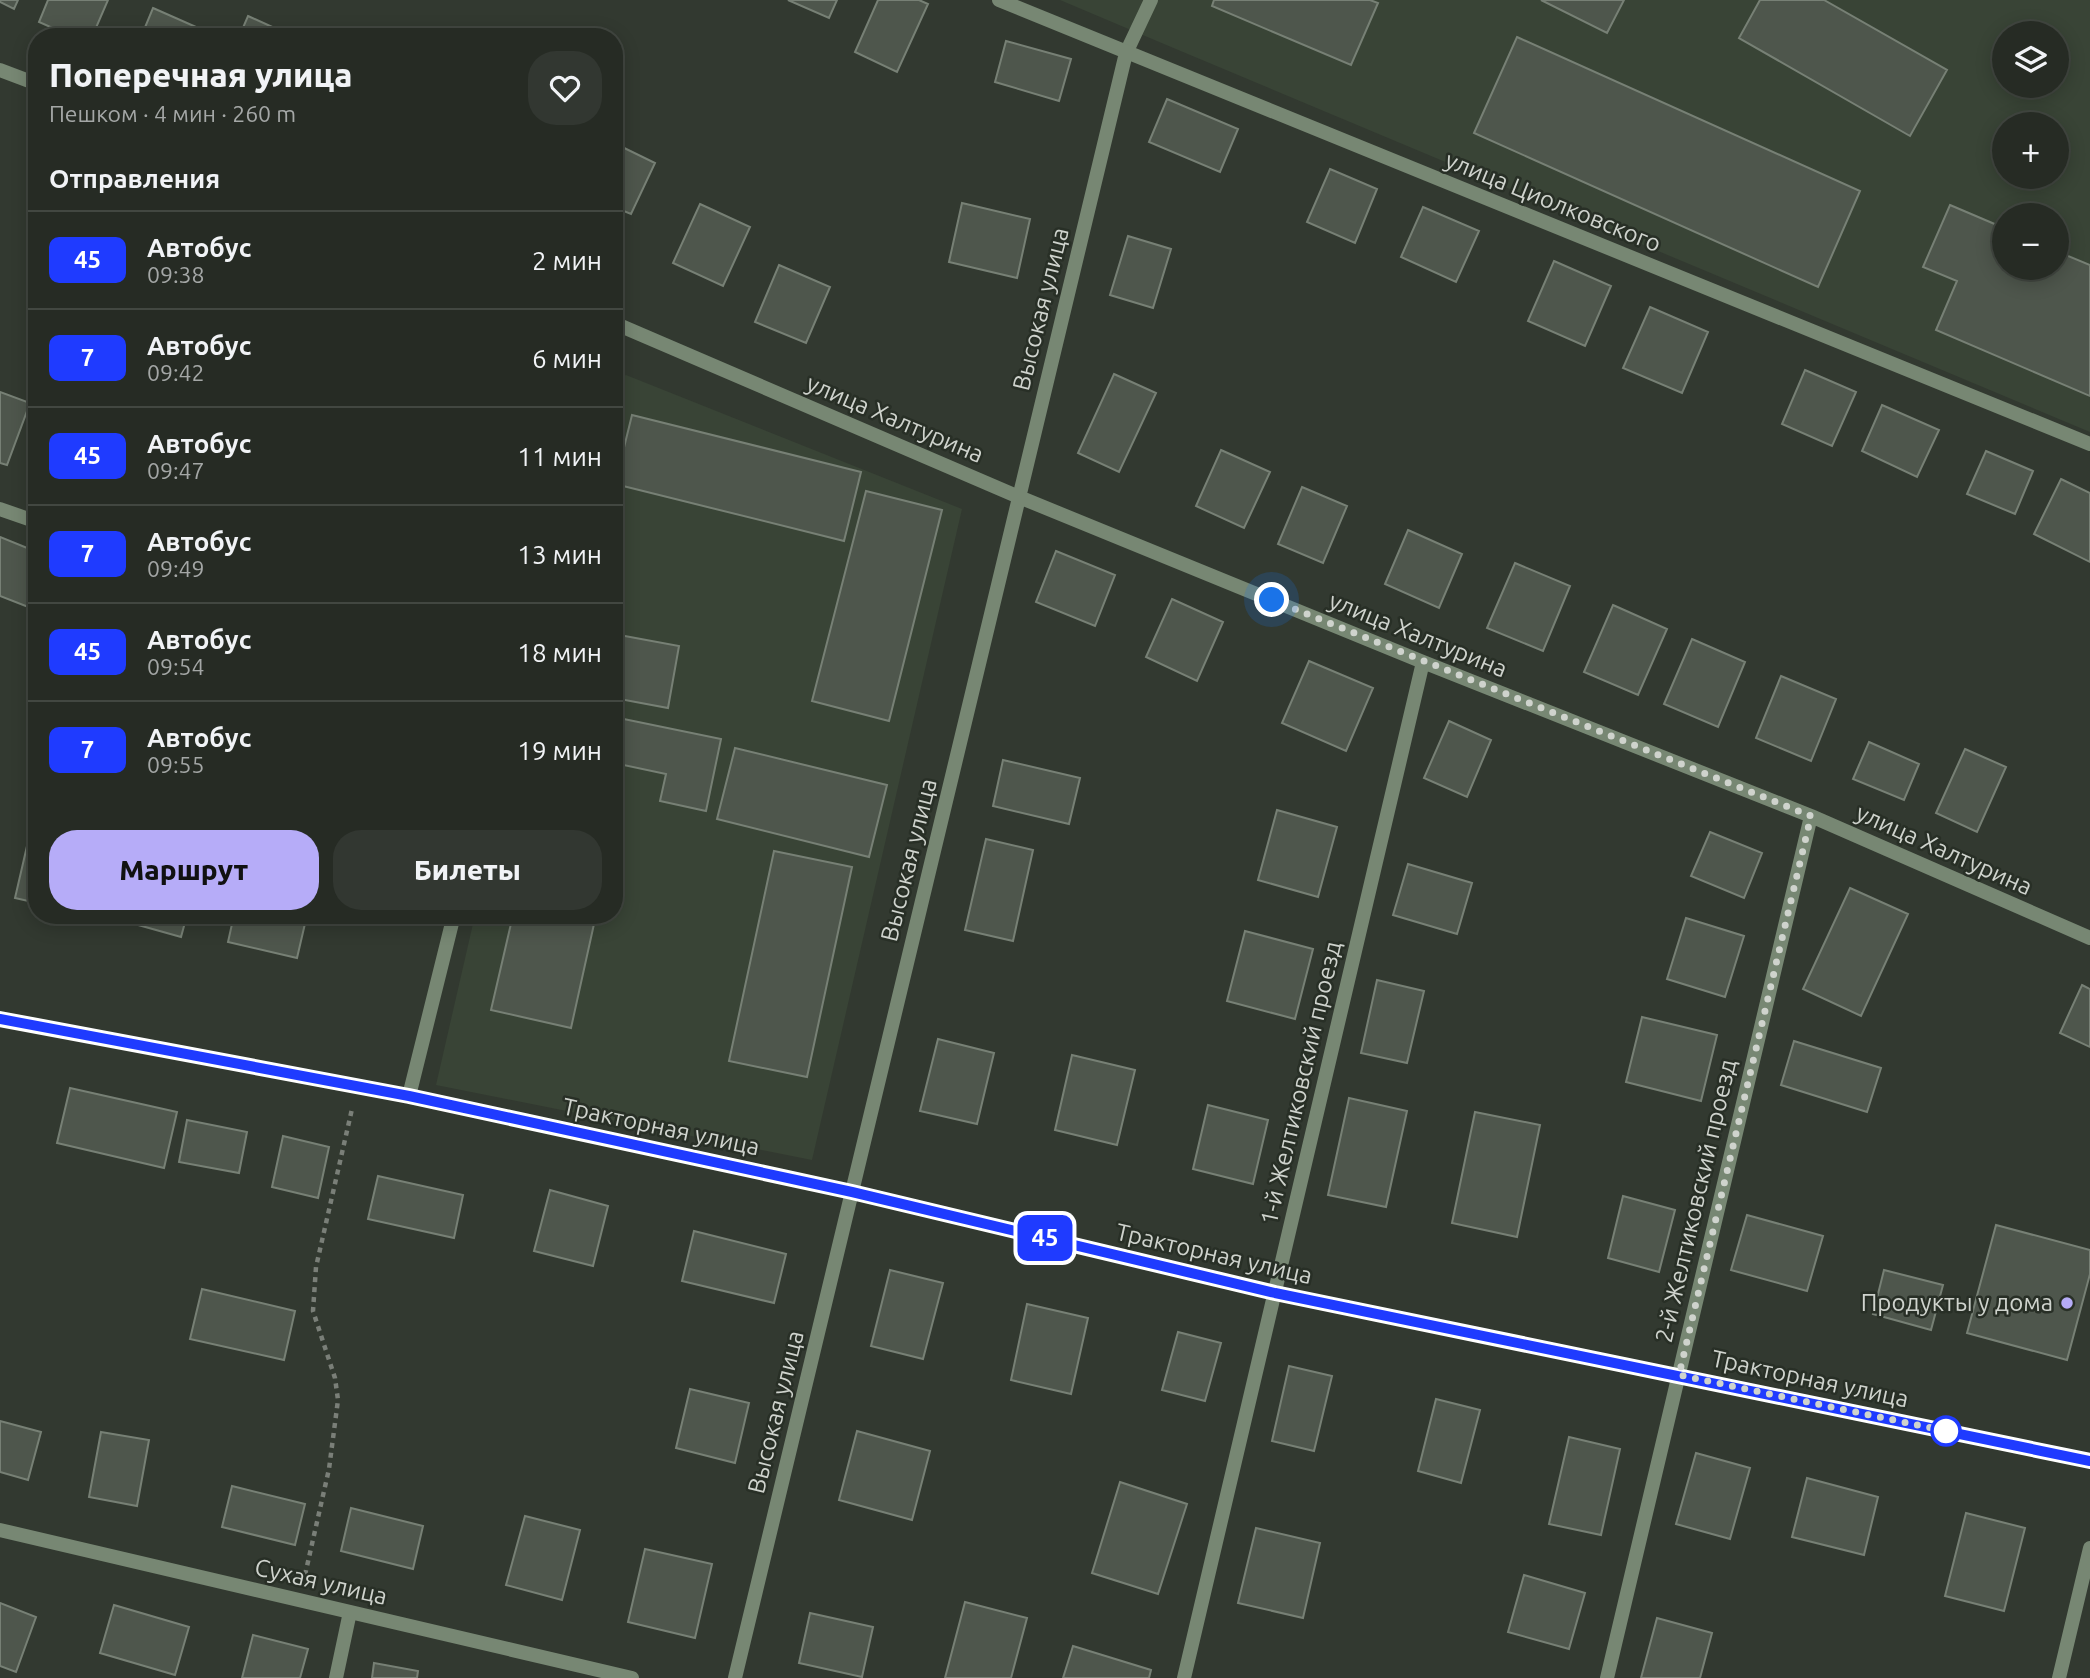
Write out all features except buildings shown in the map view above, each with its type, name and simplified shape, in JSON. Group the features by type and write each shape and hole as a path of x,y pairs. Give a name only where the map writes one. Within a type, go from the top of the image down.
{"street":[{"name":"улица Циолковского","path":"999,0 2090,444"},
{"name":"Высокая улица","path":"735,1678 1126,53 1152,0"},
{"path":"0,70 28,81"},
{"name":"улица Халтурина","path":"623,327 1019,498 1811,816 2090,938"},
{"path":"0,509 28,519"},
{"name":"1-й Желтиковский проезд","path":"1184,1678 1423,662"},
{"name":"2-й Желтиковский проезд","path":"1607,1678 1811,816"},
{"path":"409,1096 452,924"},
{"name":"Тракторная улица","path":"0,1019 409,1096 852,1192 1275,1293 2090,1461"},
{"name":"Сухая улица","path":"0,1530 632,1678"},
{"path":"2059,1678 2090,1548"},
{"path":"336,1678 350,1612"}],"path":[{"path":"299,1600 329,1469 338,1400 335,1378 313,1311 316,1267 357,1087"}],"shaded area":[{"path":"1060,0 2090,0 2090,432"},
{"path":"626,375 962,509 812,1160 436,1085 473,924 623,924 623,376"}],"bus line":[{"name":"45","path":"0,1019 409,1096 852,1192 1275,1293 2090,1461"}],"place":[{"name":"Продукты у дома","path":"2067,1303"}],"route":[{"path":"1272,600 1811,816 1679,1375 1946,1431"}]}
